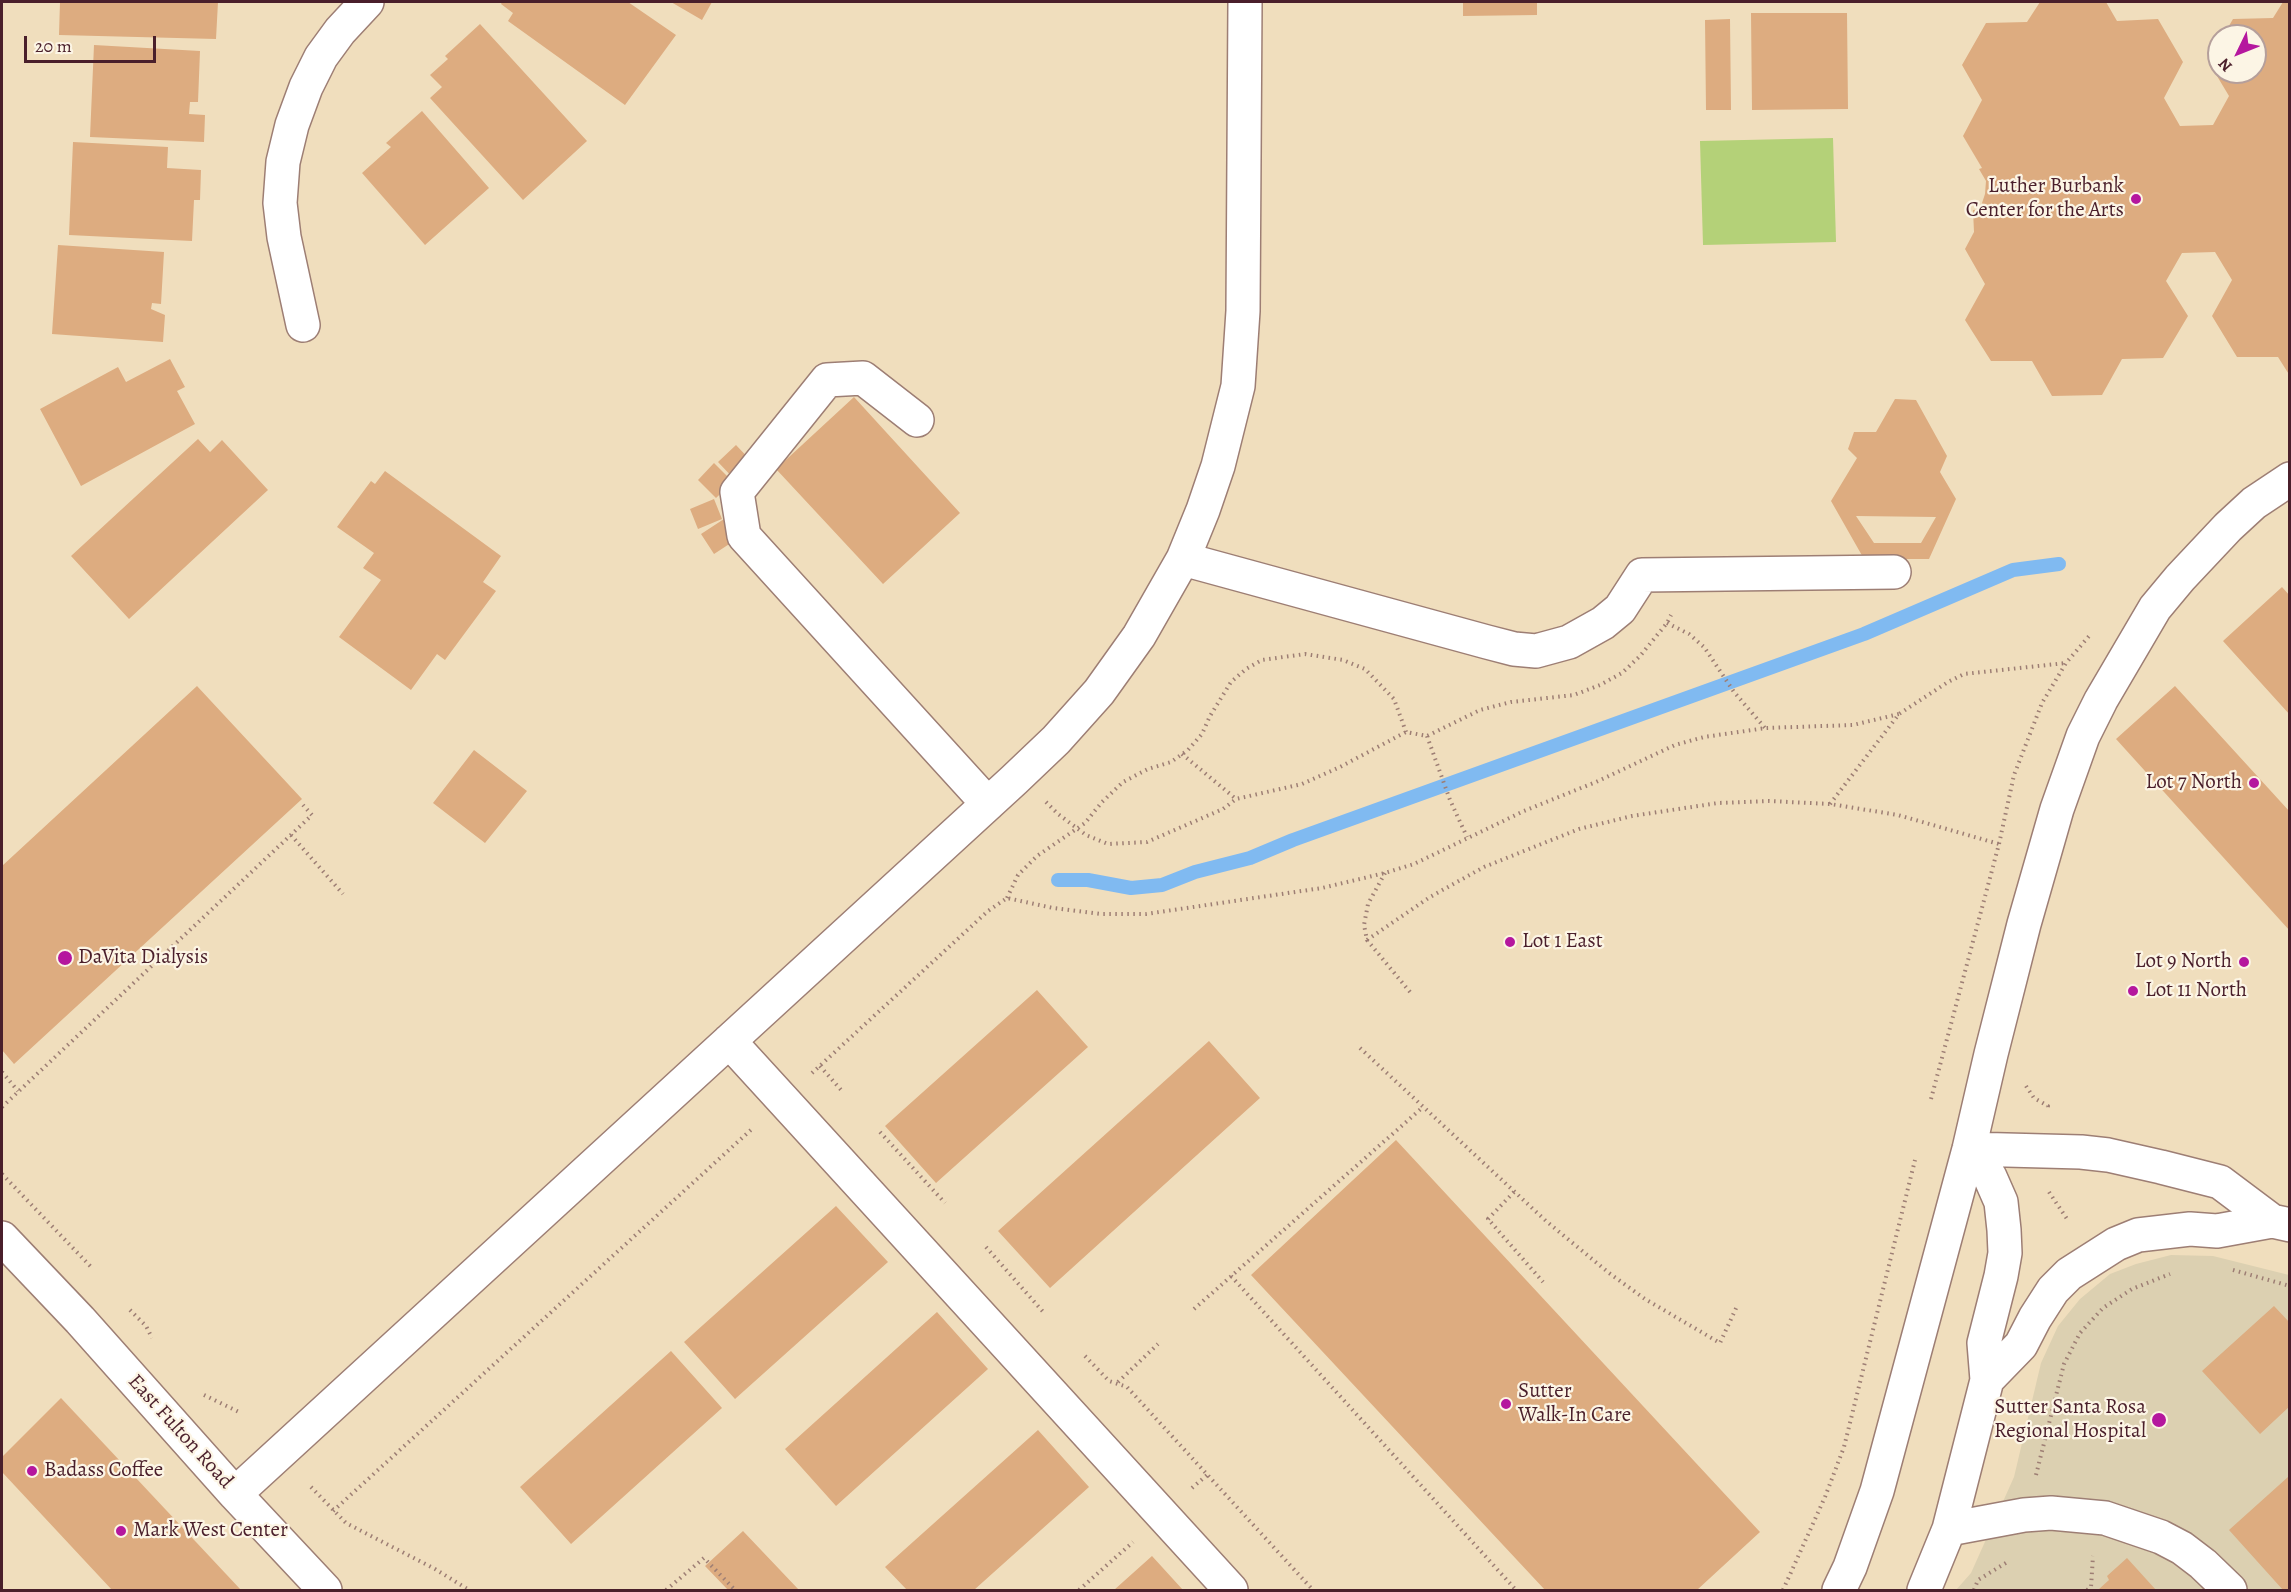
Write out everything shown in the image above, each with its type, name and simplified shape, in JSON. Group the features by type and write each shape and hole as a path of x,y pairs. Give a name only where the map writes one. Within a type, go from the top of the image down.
{"street":[{"path":"303,325 284,237 280,203 283,162 292,125 306,87 321,57 340,31 367,2"},
{"path":"235,1494 1056,740 1099,692 1139,636 1183,559 1203,510 1218,466 1238,387 1243,320 1245,2"},
{"path":"917,420 863,378 827,380 737,492 744,536 987,804"},
{"path":"1839,1590 1850,1567 1877,1491 1969,1149 1991,1054 2041,864 2083,736 2106,690 2155,608 2228,527 2254,503 2289,479"},
{"path":"1183,559 1486,642 1514,649 1536,651 1569,642 1603,623 1620,609 1641,575 1894,572"},
{"path":"729,1041 1231,1590"},
{"path":"1969,1149 2081,1152 2108,1155 2161,1167 2220,1182 2281,1223"},
{"path":"1924,1590 1948,1529 1987,1380 1984,1343 2005,1253 2001,1202 1990,1177 1969,1149"},
{"path":"1987,1380 2021,1345 2053,1290 2069,1274 2116,1244 2138,1235 2164,1231 2190,1229 2217,1231 2281,1223"},
{"name":"East Fulton Road","path":"2,1238 80,1320 235,1494 325,1590"},
{"path":"2,1268 35,1273"},
{"path":"1948,1529 2024,1515 2051,1513 2105,1518 2161,1537 2182,1548 2230,1590"}],"path":[{"path":"1667,623 1689,634 1704,647 1734,692 1766,728"},
{"path":"805,1079 988,911 1007,898 1018,875 1037,855 1077,829 1123,783 1148,769 1171,762 1182,754 1202,734 1231,682 1246,669 1262,660 1284,655 1305,654 1343,660 1365,669 1394,699 1406,732"},
{"path":"1830,804 1899,714 1948,682 1964,674 2066,663"},
{"path":"1007,898 1065,910 1101,914 1146,914 1322,888 1414,864 1524,811 1596,782 1675,745 1704,737 1766,728 1853,725 1899,714"},
{"path":"1427,736 1438,770 1467,837"},
{"path":"1019,775 1058,814 1086,835 1108,844 1147,842 1223,809 1236,799 1302,784 1340,767 1385,742"},
{"path":"1182,754 1236,799"},
{"path":"1367,940 1430,897 1484,867 1578,829 1632,816 1718,803 1769,801 1830,804 1898,815 1998,844"},
{"path":"2,1107 312,814 303,805"},
{"path":"291,835 343,894"},
{"path":"1385,873 1368,904 1364,925 1367,940 1410,992"},
{"path":"1360,1048 1514,1192 1609,1273 1645,1299 1720,1343 1738,1304"},
{"path":"820,1066 842,1091"},
{"path":"2,1072 18,1091"},
{"path":"2024,1081 2034,1098 2048,1106 2047,1117"},
{"path":"1194,1309 1422,1108"},
{"path":"333,1511 754,1127"},
{"path":"880,1132 945,1203"},
{"path":"1783,1590 1825,1497 1844,1448 1915,1160"},
{"path":"2,1174 93,1269"},
{"path":"2045,1186 2067,1219"},
{"path":"1514,1192 1488,1219 1543,1282"},
{"path":"986,1248 1045,1314"},
{"path":"2223,1267 2289,1286"},
{"path":"2035,1479 2064,1364 2080,1333 2103,1308 2132,1289 2175,1272"},
{"path":"1231,1276 1516,1590"},
{"path":"1118,1382 1158,1344"},
{"path":"1085,1356 1109,1381 1118,1382 1127,1387 1312,1589"},
{"path":"311,1487 346,1523 435,1569 469,1590"},
{"path":"1079,1590 1135,1540"},
{"path":"2084,1551 2094,1551 2091,1587 2087,1590"},
{"path":"666,1590 704,1558 735,1590"},
{"path":"1974,1590 1978,1580 2012,1560"}],"shaded area":[{"name":"Sutter Santa Rosa Regional Hospital","path":"2171,1255 2213,1256 2289,1275 2289,1590 1956,1590 1971,1573 2014,1477 2041,1363 2058,1326 2080,1299 2110,1274 2136,1264"}],"green space":[{"path":"1833,138 1836,242 1703,245 1700,141"}],"building":[{"path":"60,2 218,2 216,39 59,35"},
{"path":"502,2 628,2 676,35 625,105 508,21 513,13 501,4"},
{"path":"671,2 712,2 702,20"},
{"path":"1463,2 1537,2 1537,15 1463,16"},
{"name":"Luther Burbank Center for the Arts","path":"2040,2 2106,2 2117,21 2158,19 2183,62 2164,98 2180,126 2213,125 2229,96 2222,84 2267,84 2267,24 2230,24 2233,19 2273,18 2283,2 2290,2 2290,376 2278,357 2237,357 2212,316 2232,280 2215,252 2182,253 2166,281 2188,316 2163,358 2122,359 2102,395 2052,396 2032,361 1991,361 1965,320 1985,284 1965,249 1974,232 1973,210 1983,209 1985,206 1982,203 1986,181 1979,169 1982,168 1963,136 1982,100 1962,65 1986,23 2027,22"},
{"path":"1751,13 1847,13 1848,109 1752,110"},
{"path":"1730,19 1731,110 1706,110 1705,20"},
{"path":"480,24 587,141 523,200 430,98 442,87 430,75 448,59 445,56"},
{"path":"94,45 200,51 198,102 190,102 189,114 205,115 204,142 90,137"},
{"path":"422,111 489,188 425,245 362,173 391,147 386,143"},
{"path":"73,142 168,147 167,168 201,170 200,200 194,200 192,241 69,235"},
{"path":"58,245 164,252 161,304 152,303 151,309 165,315 163,342 52,334"},
{"path":"170,359 185,387 177,391 195,424 81,486 40,409 118,367 126,382"},
{"path":"854,397 960,513 883,584 776,469"},
{"path":"1895,399 1916,400 1947,456 1940,472 1956,499 1929,559 1864,559 1831,501 1857,458 1848,449 1854,432 1876,432","holes":["1856,516 1936,517 1921,543 1874,543"]},
{"path":"198,439 210,452 222,440 268,490 129,619 71,556"},
{"path":"736,445 754,464 735,480 718,462"},
{"path":"714,463 733,482 716,498 698,480"},
{"path":"385,471 501,556 483,582 496,591 445,660 437,654 411,690 339,637 381,580 363,568 374,553 337,527 371,481 375,484"},
{"path":"714,499 722,519 698,529 690,509"},
{"path":"724,519 737,539 714,554 701,534"},
{"path":"2282,587 2290,596 2290,715 2223,641"},
{"name":"DaVita Dialysis","path":"197,686 302,799 14,1064 2,1050 2,866"},
{"path":"2175,686 2290,812 2290,931 2116,739"},
{"path":"474,750 527,791 485,843 433,803"},
{"path":"1037,990 1088,1047 936,1183 885,1126"},
{"path":"1209,1041 1260,1098 1050,1288 998,1231"},
{"name":"Sutter Walk-In Care","path":"1396,1140 1760,1532 1697,1590 1545,1590 1251,1275"},
{"path":"836,1206 888,1262 735,1399 684,1342"},
{"path":"2274,1306 2290,1323 2290,1406 2260,1434 2202,1371"},
{"path":"937,1312 988,1369 836,1506 785,1449"},
{"path":"671,1351 722,1408 571,1544 520,1487"},
{"name":"Mark West Center","path":"61,1398 241,1590 112,1590 2,1472 2,1457"},
{"path":"1038,1430 1089,1487 974,1590 907,1590 885,1567"},
{"path":"2288,1477 2290,1590 2283,1590 2229,1530"},
{"path":"743,1531 799,1590 728,1590 705,1566"},
{"path":"1152,1556 1183,1590 1114,1590"},
{"path":"2127,1558 2156,1590 2098,1590 2109,1580 2107,1576"}],"waterway":[{"path":"1058,880 1088,880 1131,888 1162,885 1195,872 1250,858 1293,840 1864,634 2013,570 2059,564"}],"place":[{"name":"Luther Burbank Center for the Arts","path":"2136,199"},
{"name":"Lot 7 North","path":"2254,783"},
{"name":"Lot 1 East","path":"1510,942"},
{"name":"DaVita Dialysis","path":"65,958"},
{"name":"Lot 9 North","path":"2244,962"},
{"name":"Lot 11 North","path":"2133,991"},
{"name":"Sutter Walk-In Care","path":"1506,1404"},
{"name":"Sutter Santa Rosa Regional Hospital","path":"2159,1420"},
{"name":"Badass Coffee","path":"32,1471"},
{"name":"Mark West Center","path":"121,1531"}]}
